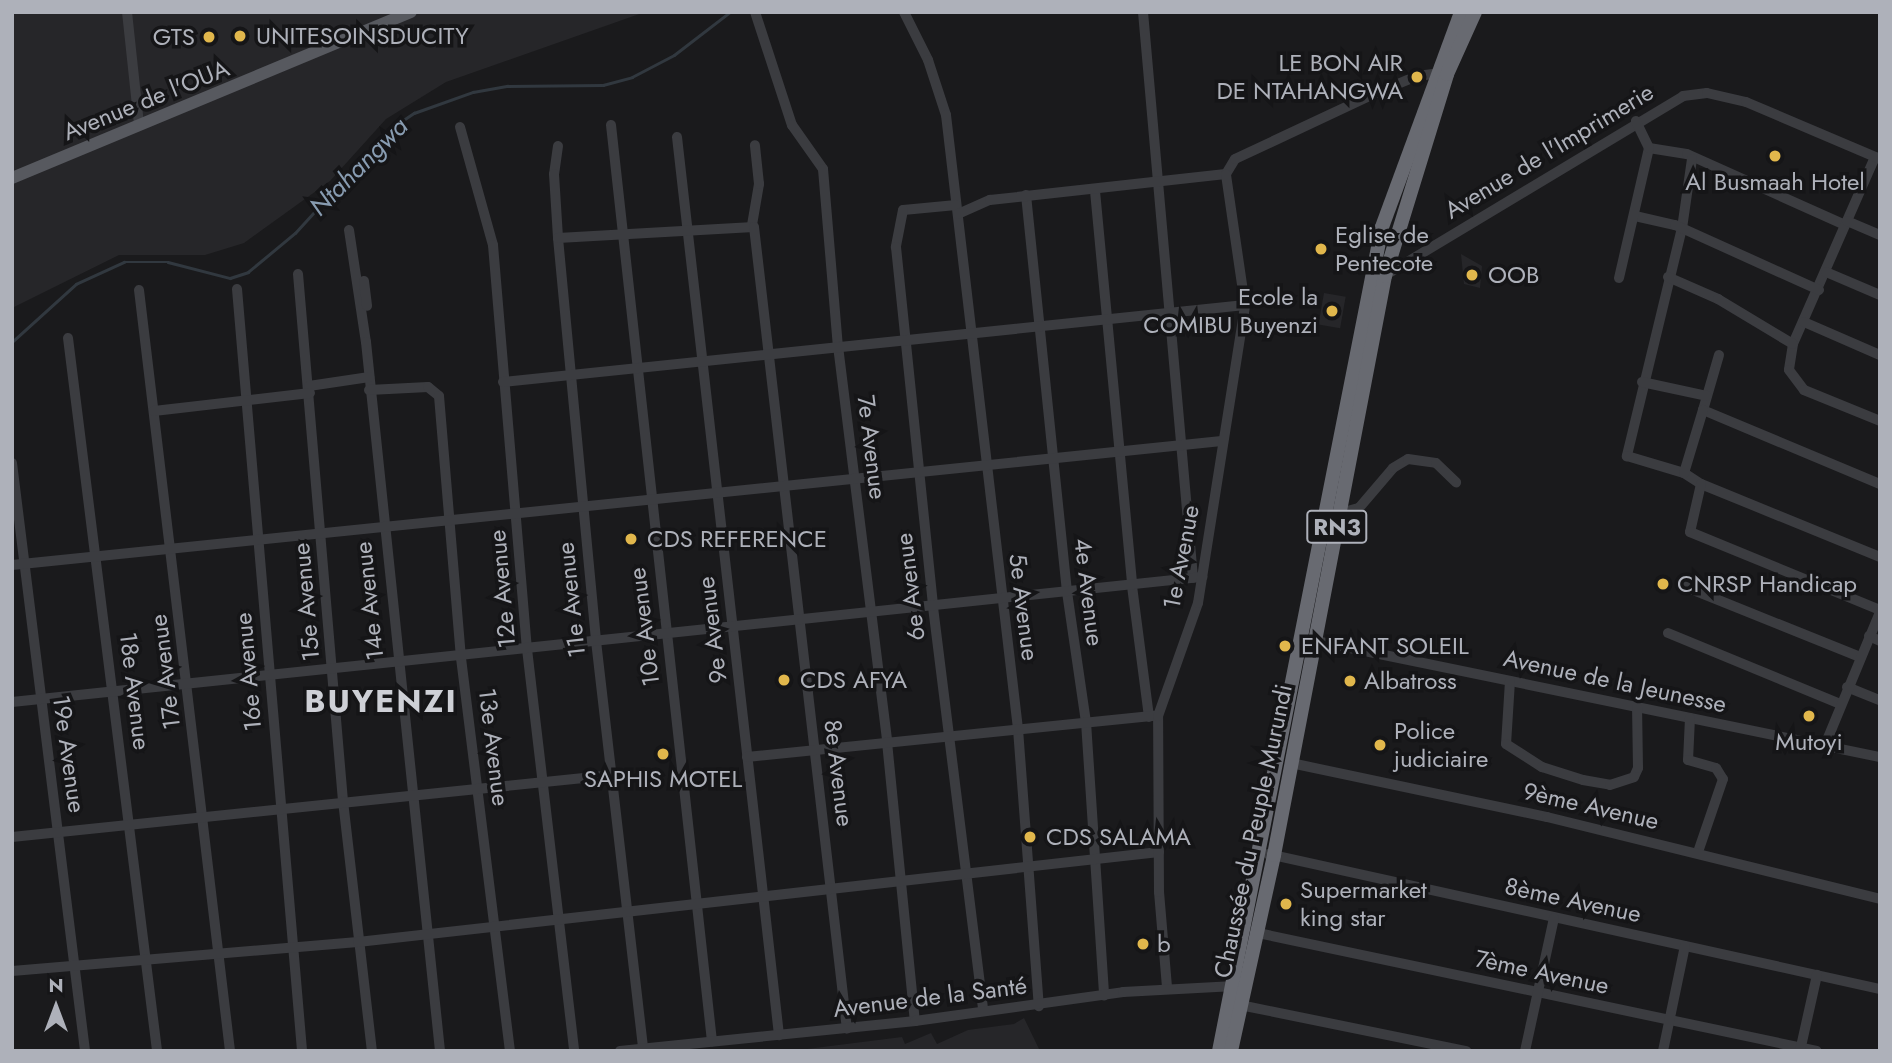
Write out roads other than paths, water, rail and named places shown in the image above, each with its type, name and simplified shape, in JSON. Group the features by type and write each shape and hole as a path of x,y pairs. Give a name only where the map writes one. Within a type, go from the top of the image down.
{"highway":[{"name":"Chaussée du Peuple Murundi","path":"1219,1051 1238,986 1258,933 1385,276 1441,73 1461,12"},
{"name":"Chaussée du Peuple Murundi","path":"1231,1051 1240,1005 1238,986 1257,851 1367,289 1382,227 1441,73 1475,12"}],"main road":[{"name":"Avenue de l'OUA","path":"12,178 411,12"}],"street":[{"path":"127,12 139,125"},
{"name":"7e Avenue","path":"755,12 792,125 823,169 838,346 856,480 869,614 887,742 915,1021"},
{"name":"5e Avenue","path":"904,12 928,60 946,115 1018,729 1026,867 1039,1006"},
{"path":"12,702 397,665 665,632 733,629 1198,578 1182,449 1172,311 1143,12"},
{"path":"957,210 990,200 1026,195 1095,191 1226,174 1235,159 1376,93 1441,73"},
{"name":"Avenue de l'Imprimerie","path":"1367,289 1636,121 1684,96 1707,93 1746,102 1877,158"},
{"path":"1619,278 1649,148 1636,121"},
{"name":"10e Avenue","path":"611,125 712,1041"},
{"name":"12e Avenue","path":"460,127 493,245 527,649 574,1051"},
{"name":"9e Avenue","path":"677,137 779,1035"},
{"name":"8e Avenue","path":"755,145 759,184 754,229 771,353 798,622 847,1028"},
{"name":"11e Avenue","path":"558,146 554,174 558,238 596,641 643,1048"},
{"path":"1649,148 1678,151 1880,235"},
{"path":"1877,158 1793,344 1789,370 1795,382 1880,421"},
{"path":"1692,159 1682,228 1642,382 1627,456 1684,473 1701,484 1880,557"},
{"name":"1e Avenue","path":"1167,987 1158,852 1154,716 1198,603 1198,578 1245,305 1226,174"},
{"path":"747,757 1154,716 1132,586 1095,191"},
{"name":"4e Avenue","path":"1026,195 1037,327 1067,592 1086,722 1104,995"},
{"name":"6e Avenue","path":"957,210 902,212 896,247 933,607 952,735 964,873 983,1011"},
{"path":"1634,216 1682,228 1819,289"},
{"path":"558,238 688,227 754,229"},
{"name":"14e Avenue","path":"349,230 373,390 382,530 440,1051"},
{"path":"1826,272 1880,295"},
{"name":"15e Avenue","path":"298,274 343,801 372,1051"},
{"path":"1668,277 1718,299 1793,344"},
{"path":"364,281 373,390"},
{"name":"17e Avenue","path":"139,289 230,1051"},
{"name":"16e Avenue","path":"237,289 302,1051"},
{"path":"503,382 838,346 971,336 1105,318 1245,305"},
{"path":"1804,322 1880,355"},
{"name":"18e Avenue","path":"68,338 132,824 157,1051"},
{"path":"1684,473 1719,355"},
{"path":"154,411 310,390 369,377"},
{"path":"1642,382 1707,396"},
{"name":"13e Avenue","path":"373,390 428,387 439,396 461,658 510,1051"},
{"path":"1703,410 1880,484"},
{"path":"18,565 651,502 786,482 918,475 986,466 1182,449 1222,441"},
{"path":"1340,513 1359,508 1393,468 1408,459 1436,463 1455,482"},
{"name":"19e Avenue","path":"12,463 18,565 40,700 85,1051"},
{"path":"1701,484 1690,532 1880,611 1825,745"},
{"path":"1681,585 1860,657"},
{"path":"1668,633 1840,704"},
{"path":"1868,636 1880,641"},
{"name":"Avenue de la Jeunesse","path":"1300,638 1880,757"},
{"path":"1510,681 1506,744 1542,766 1583,780 1610,785 1634,777 1638,768 1637,707"},
{"path":"1847,687 1880,700"},
{"path":"1690,718 1688,760 1716,768 1723,779 1698,852"},
{"name":"9ème Avenue","path":"1291,763 1698,852 1880,899"},
{"path":"12,837 132,824 203,820 281,806 410,793 542,784 613,775"},
{"name":"8ème Avenue","path":"1257,851 1880,989"},
{"path":"12,971 358,942 495,923 1158,852"},
{"path":"1525,1051 1554,918"},
{"name":"7ème Avenue","path":"1258,933 1817,1051"},
{"path":"1662,1051 1685,946"},
{"path":"1800,1049 1817,975"},
{"name":"Avenue de la Santé","path":"620,1051 915,1021 1167,987 1238,986"},
{"path":"1240,1005 1466,1051"}],"waterway":[{"name":"Ntahangwa","path":"12,342 76,284 124,262 168,262 230,278 248,272 295,233 390,129 414,113 473,92 507,86 603,85 632,77 674,55 730,12"}],"place":[{"name":"UNITESOINSDUCITY","path":"240,36"},
{"name":"GTS","path":"209,37"},
{"name":"LE BON AIR DE NTAHANGWA","path":"1417,77"},
{"name":"Al Busmaah Hotel","path":"1775,156"},
{"name":"Eglise de Pentecote","path":"1321,249"},
{"name":"OOB","path":"1472,275"},
{"name":"Ecole la COMIBU Buyenzi","path":"1332,311"},
{"name":"CDS REFERENCE","path":"631,539"},
{"name":"CNRSP Handicap","path":"1663,584"},
{"name":"ENFANT SOLEIL","path":"1285,646"},
{"name":"CDS AFYA","path":"784,680"},
{"name":"Albatross","path":"1350,681"},
{"name":"Mutoyi","path":"1809,716"},
{"name":"Police judiciaire","path":"1380,745"},
{"name":"SAPHIS MOTEL","path":"663,754"},
{"name":"CDS SALAMA","path":"1030,837"},
{"name":"Supermarket king star","path":"1286,904"},
{"name":"b","path":"1143,944"}],"district":[{"name":"BUYENZI","path":"381,701"}]}
